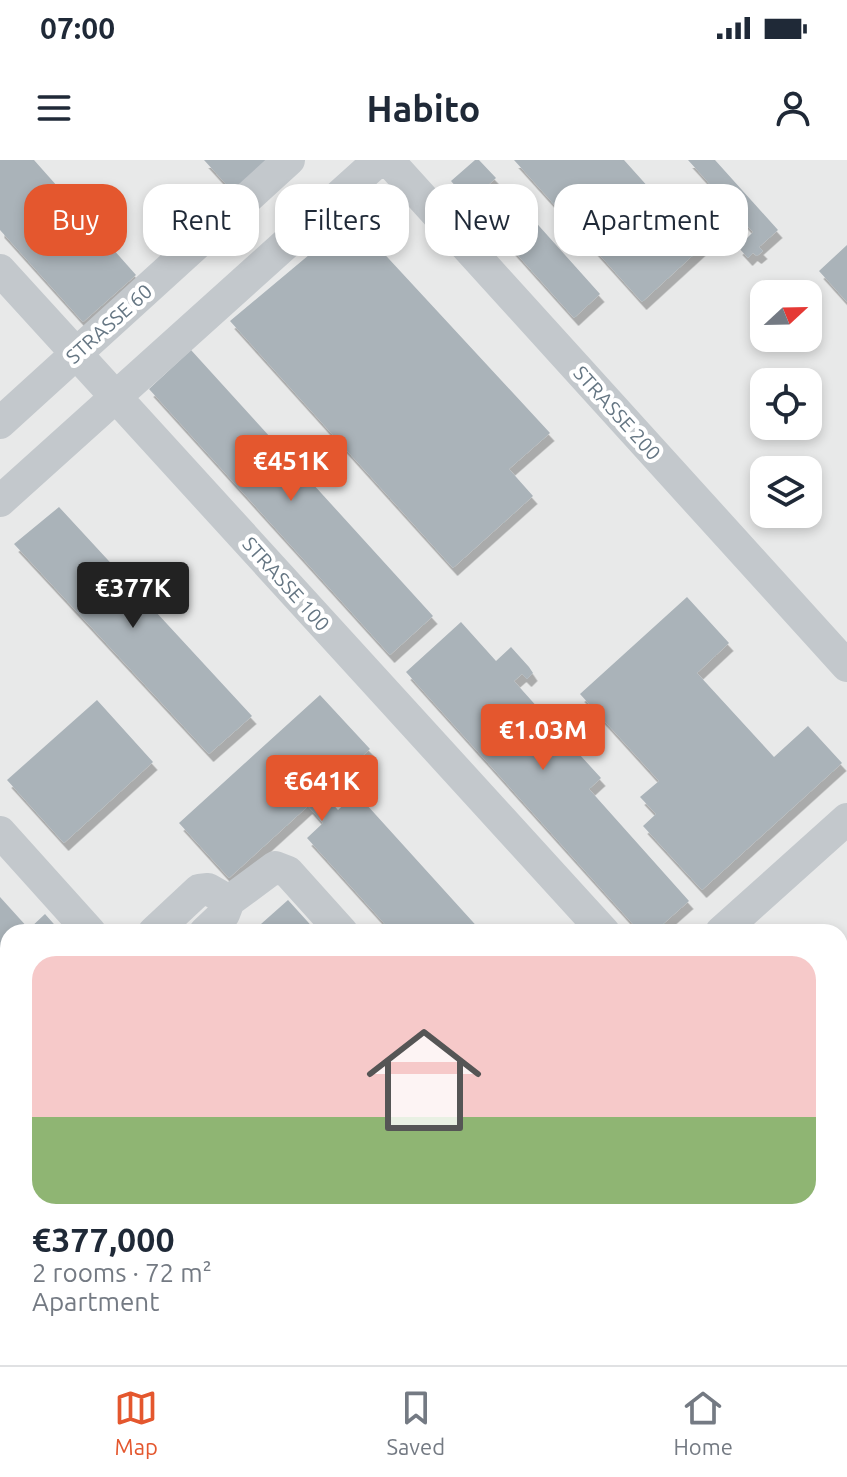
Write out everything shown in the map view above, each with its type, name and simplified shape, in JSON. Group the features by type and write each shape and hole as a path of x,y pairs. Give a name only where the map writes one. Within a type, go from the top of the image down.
{"street":[{"name":"STRASSE 60","path":"0,423 289,160"},
{"path":"0,501 379,160"},
{"name":"STRASSE 200","path":"388,160 847,666"},
{"name":"STRASSE 100","path":"0,270 597,924"},
{"path":"730,924 847,819"},
{"path":"0,832 83,924"},
{"path":"213,924 224,914 229,901 275,867 288,872 335,924"},
{"path":"163,924 199,890 208,889 229,901"}],"shaded area":[{"path":"0,160 847,160 847,924 0,924"}],"building":[{"path":"0,160 34,160 55,184 24,184 24,256 119,256 136,275 83,322 0,230"},
{"path":"204,160 271,160 244,184 226,184"},
{"path":"475,160 479,160 496,178 489,184 454,184 451,181"},
{"path":"514,160 624,160 646,184 554,184 554,204"},
{"path":"688,160 715,160 737,184 710,184"},
{"path":"748,197 778,230 759,247 763,251 757,256 753,253 748,258 748,237 753,232 748,226"},
{"path":"538,225 554,243 554,256 566,256 600,294 574,318 518,256 538,256"},
{"path":"847,245 847,302 819,271"},
{"path":"308,256 386,256 550,433 509,469 533,496 453,568 230,321"},
{"path":"601,256 692,256 642,302"},
{"path":"191,350 433,616 390,655 149,389"},
{"path":"59,507 252,716 209,754 14,544"},
{"path":"687,597 729,643 697,673 774,757 808,726 842,763 702,890 643,826 656,814 640,797 659,781 580,694"},
{"path":"461,622 496,661 511,647 533,673 527,679 522,674 514,681 548,719 535,730 557,754 569,743 601,778 589,789 689,901 663,924 633,924 406,672"},
{"path":"320,695 370,749 322,792 338,810 356,793 475,924 385,924 307,838 323,823 308,806 229,878 179,823"},
{"path":"97,700 153,762 64,843 7,780"},
{"path":"0,897 24,924 0,924"},
{"path":"288,900 310,924 261,924"},
{"path":"45,914 54,924 34,924"}]}
